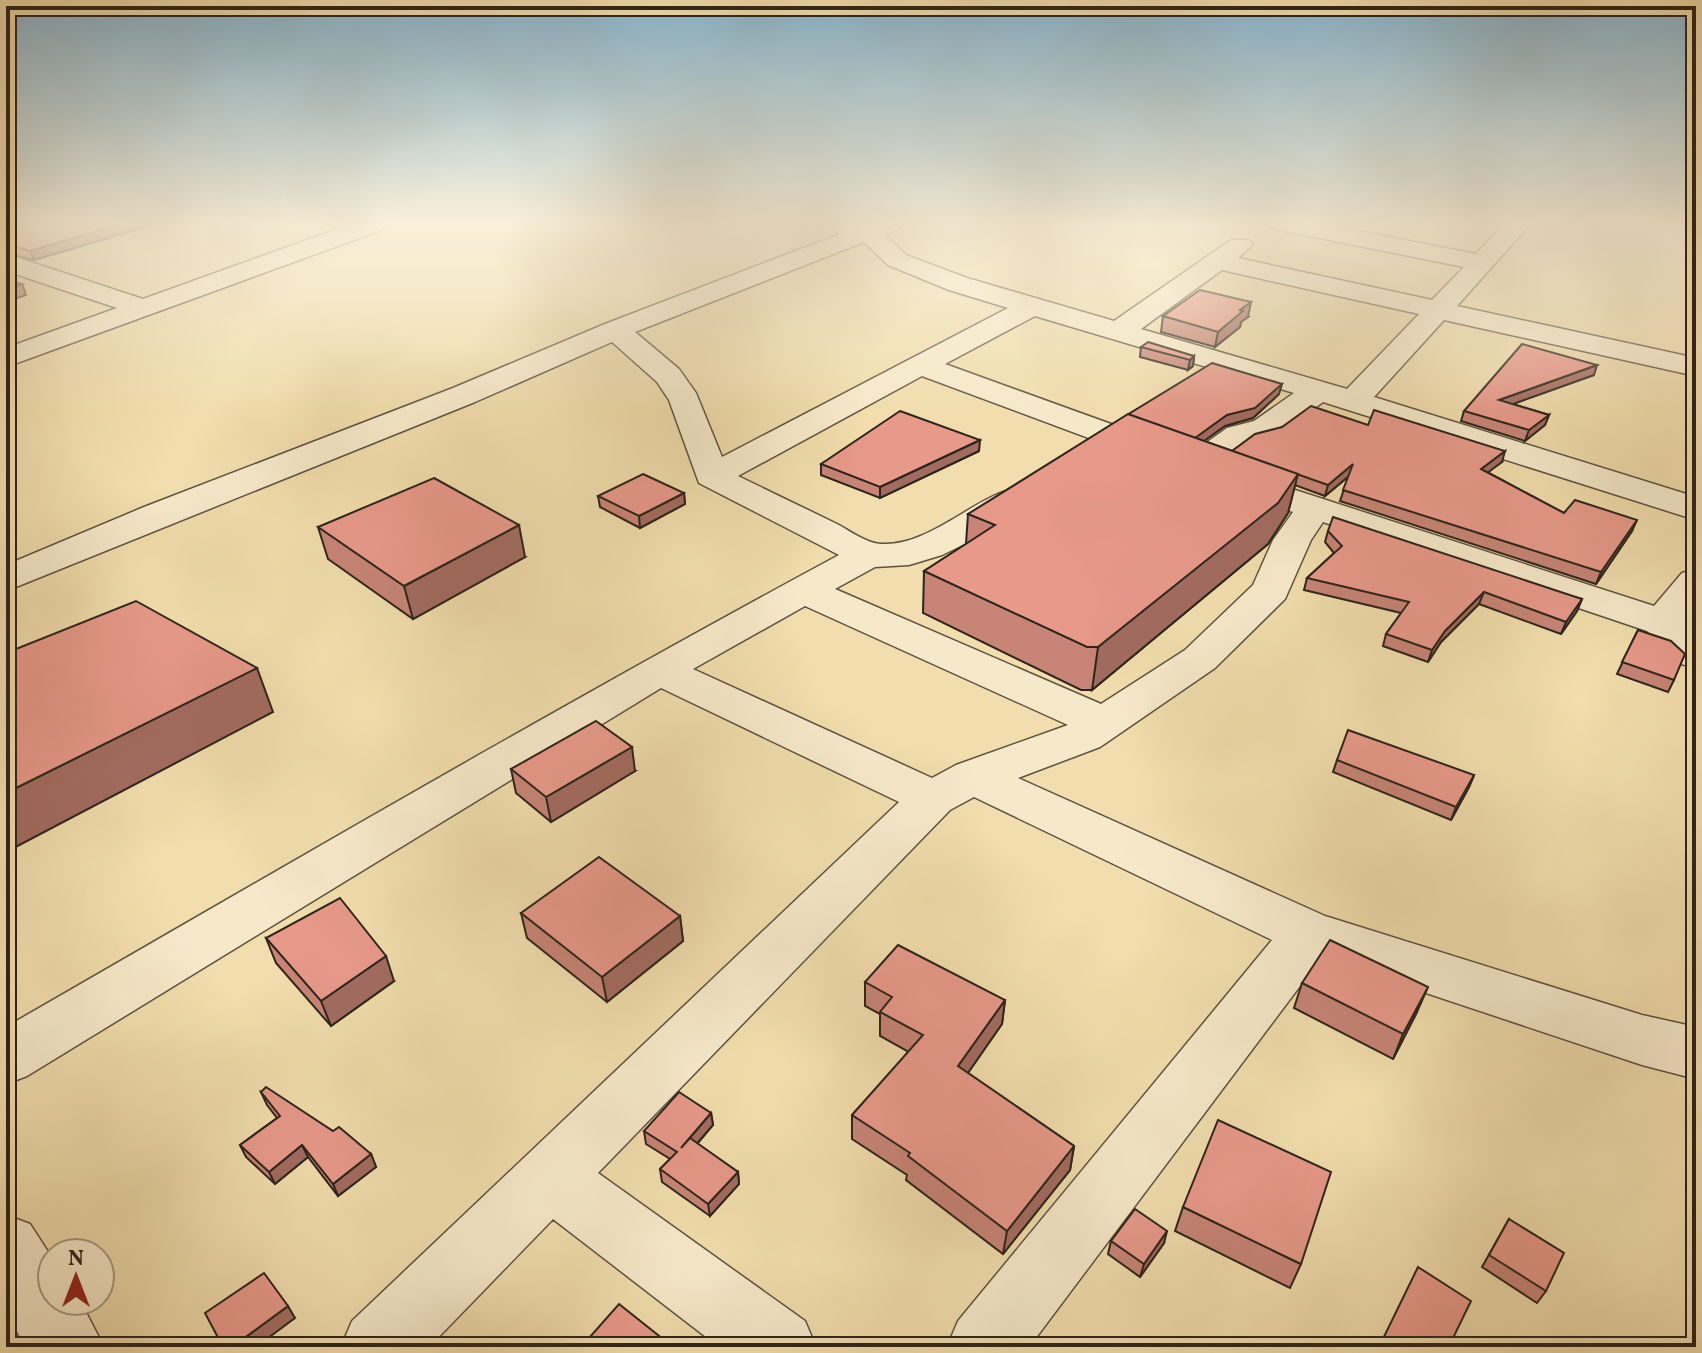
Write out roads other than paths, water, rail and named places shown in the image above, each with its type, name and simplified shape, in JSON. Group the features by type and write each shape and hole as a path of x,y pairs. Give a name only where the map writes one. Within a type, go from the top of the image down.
{"street":[{"path":"78,286 143,308"},
{"path":"6,358 203,286"},
{"path":"6,579 729,286"},
{"path":"969,286 1353,401 1696,509"},
{"path":"1118,332 1182,286"},
{"path":"1333,286 1696,367"},
{"path":"1353,401 1461,286"},
{"path":"711,476 1032,306"},
{"path":"615,330 668,376 685,400 711,476 868,555 882,557 933,547 1117,438"},
{"path":"920,365 1315,508 1662,622 1696,655"},
{"path":"1226,476 1239,435 1266,428 1318,391"},
{"path":"378,1347 953,788 1084,736 1200,659 1271,590 1292,540 1315,508"},
{"path":"6,1058 659,670 801,589 868,555"},
{"path":"1662,622 1696,581"},
{"path":"801,589 1102,722"},
{"path":"659,670 1309,933 1457,978 1642,1040 1696,1053"},
{"path":"984,1347 1309,933"},
{"path":"550,1177 779,1347"},
{"path":"6,1248 67,1347"}]}
